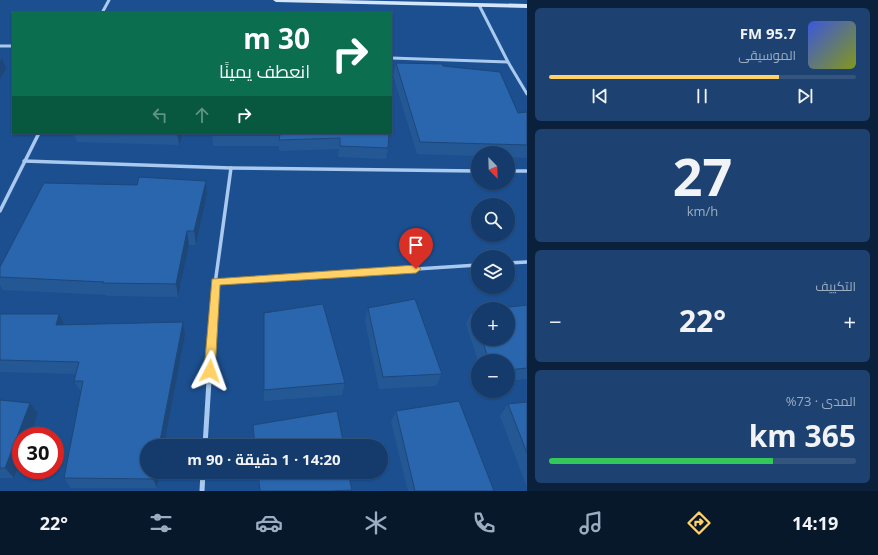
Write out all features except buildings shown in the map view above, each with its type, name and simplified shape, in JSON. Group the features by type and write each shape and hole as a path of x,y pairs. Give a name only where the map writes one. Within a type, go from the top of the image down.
{"main road":[{"path":"276,0 527,6"}],"street":[{"path":"103,12 109,0"},
{"path":"478,5 508,62 527,94"},
{"path":"0,46 12,46"},
{"path":"392,58 508,62"},
{"path":"0,211 38,134"},
{"path":"24,161 231,168 471,171"},
{"path":"205,439 215,282 231,168"},
{"path":"515,171 527,171"},
{"path":"515,263 527,262"},
{"path":"215,282 471,265"},
{"path":"202,491 203,479"}],"route":[{"path":"210,371 215,282 416,269"}]}
